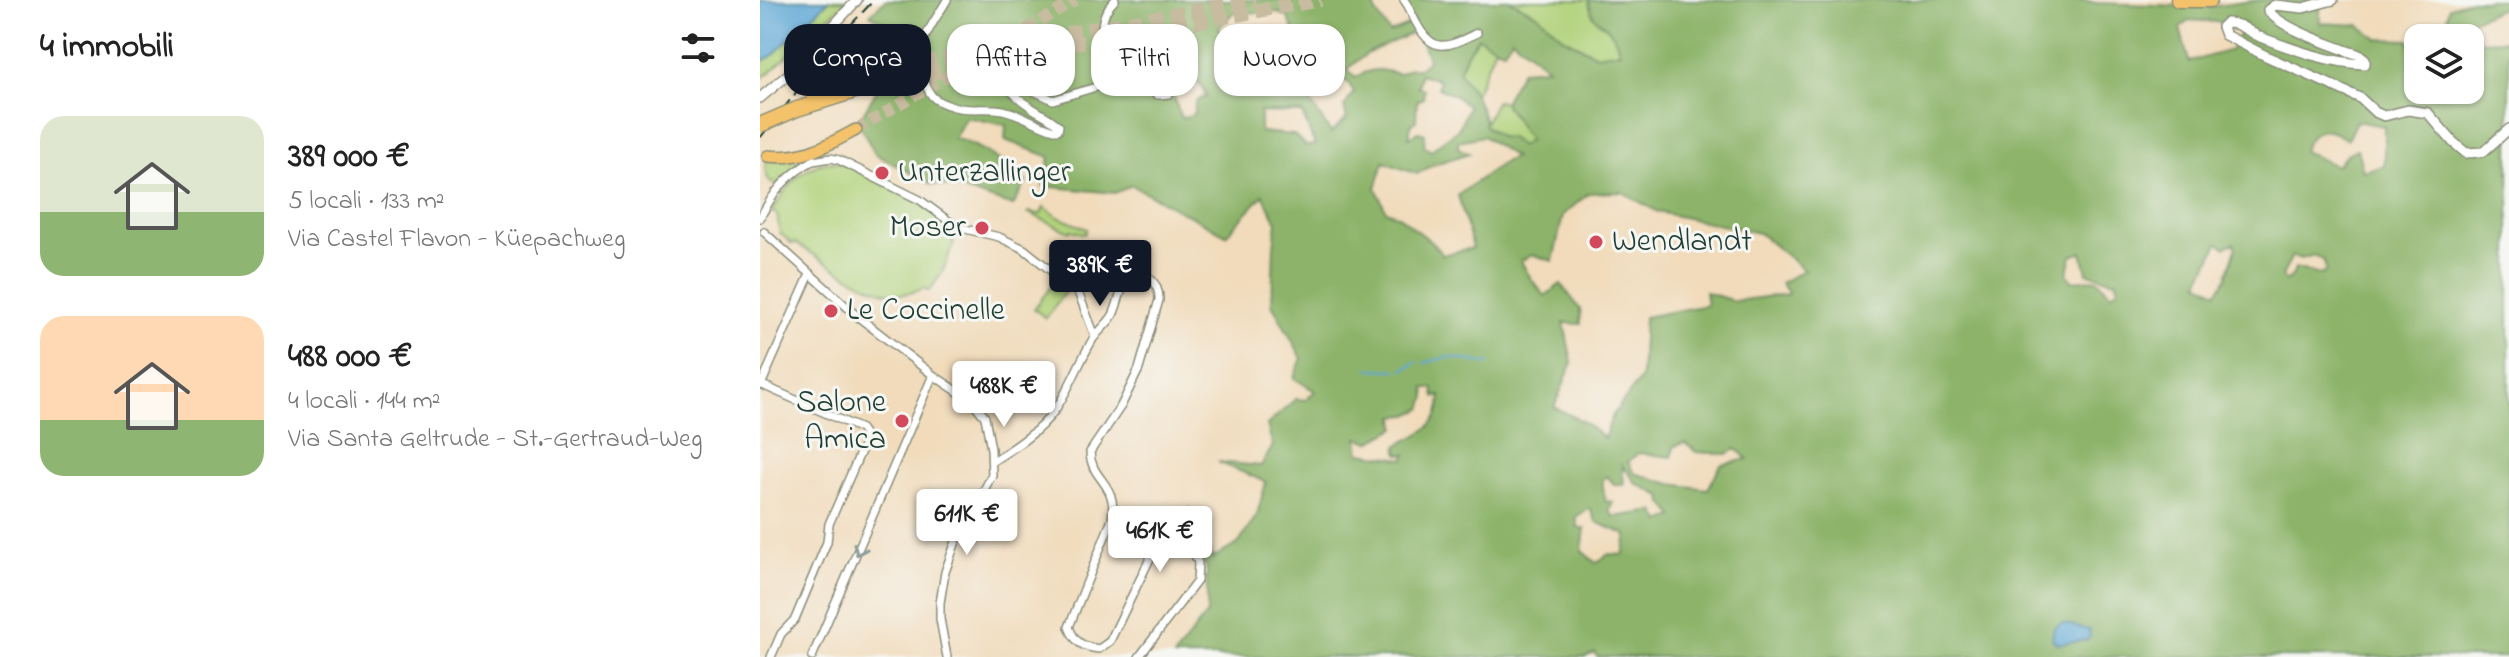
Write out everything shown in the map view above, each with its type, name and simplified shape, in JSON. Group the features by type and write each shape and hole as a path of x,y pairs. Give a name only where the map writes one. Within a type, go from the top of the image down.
{"highway":[{"path":"2178,0 2210,0"},
{"path":"760,116 806,96 863,83 760,125"}],"main road":[{"path":"768,156 803,155 826,147 856,130"}],"street":[{"path":"760,98 790,73 857,0"},
{"path":"947,0 922,43 923,70 930,95 954,107 999,109 1028,117 1054,130 1058,130 1059,126 1055,121 1011,91 991,67 994,64 1006,78 1053,100 1126,78 1158,95 1169,94 1168,86 1161,78 1131,61 1110,54 1103,45 1102,26 1106,7 1115,0"},
{"path":"1404,0 1432,44 1447,46 1477,33"},
{"path":"2333,0 2303,8 2275,5 2268,10 2283,23 2362,55 2365,64 2309,53 2258,36 2234,23 2226,23 2222,27 2225,35 2360,98 2384,116 2408,110 2428,113 2466,153 2483,152 2509,129"},
{"path":"813,161 826,147"},
{"path":"947,657 940,603 945,572 960,533 992,475 993,461 985,417 972,401 857,316 762,234 765,225 760,218 774,190 801,166 831,158 839,160 920,200 957,227 1012,242 1038,258 1078,292 1095,336"},
{"path":"771,657 781,634 795,619 827,542 829,524 865,442 861,429 760,384 810,274"},
{"path":"993,461 1014,448 1054,411 1095,336 1112,317 1125,282 1134,276 1144,275 1156,283 1159,300 1139,369 1121,406 1090,452 1093,469 1108,487 1114,503 1112,519 1069,627 1073,639 1083,646 1099,649 1110,641 1159,540 1166,533 1182,533 1198,563 1197,581 1139,657"},
{"path":"812,657 933,375"}],"green space":[{"path":"829,0 847,0 821,24 805,24"},
{"path":"885,0 1376,0 1375,11 1390,33 1414,22 1401,0 1509,0 1537,14 1562,37 1596,55 1620,51 1611,32 1594,17 1589,0 2083,0 2208,7 2260,0 2320,0 2320,23 2359,25 2378,39 2404,40 2404,104 2484,104 2484,41 2509,40 2509,657 1597,657 1595,653 1585,657 1174,657 1207,613 1207,570 1189,523 1190,509 1213,558 1239,543 1257,515 1266,482 1218,462 1261,466 1273,446 1267,425 1296,399 1306,400 1315,391 1294,378 1302,358 1272,304 1277,222 1263,195 1226,235 1132,185 1115,193 1043,186 1050,157 1005,140 1006,125 966,117 954,138 993,156 1026,182 1013,206 958,188 932,184 875,154 858,122 873,96 931,96 931,24 886,24 870,14","holes":["2189,20 2245,24 2231,50 2189,62 2180,28","1414,32 1422,42 1428,60 1420,68 1410,68 1399,74 1376,70 1355,78 1347,70 1363,56","1478,37 1504,50 1512,38 1548,68 1522,70 1504,102 1529,141 1520,146 1484,125 1475,95 1459,72","1420,74 1439,80 1438,88 1468,106 1457,130 1431,151 1424,146 1425,134 1419,132 1409,137 1411,124 1416,121 1417,101 1423,98 1424,90 1418,87","1260,112 1302,113 1315,145 1306,146 1294,135 1260,132","2356,121 2384,126 2384,166 2363,171 2357,149 2347,154 2336,166 2303,151 2311,137 2321,131 2333,132 2347,140","1483,136 1514,157 1458,195 1473,248 1442,255 1404,220 1386,211 1376,188 1384,162 1417,174 1435,164 1469,153 1458,148 1458,141","1622,192 1658,212 1759,233 1804,270 1781,283 1789,294 1734,301 1705,292 1707,305 1644,317 1641,378 1613,415 1604,438 1584,422 1554,407 1572,363 1564,323 1581,324 1580,309 1561,284 1545,296 1521,261 1532,255 1553,261 1563,215 1589,193","2218,243 2225,247 2234,243 2236,248 2226,279 2217,292 2199,282","2082,252 2087,273 2117,281 2118,289 2111,294 2097,279 2072,281 2067,274 2072,256","2314,255 2324,261 2326,271 2320,275 2295,268 2286,281 2282,276 2292,256 2301,259","1425,388 1433,388 1435,397 1441,396 1433,423 1397,446 1399,454 1406,454 1404,459 1360,453 1358,438 1370,442 1396,428 1395,416 1422,409","1686,443 1696,452 1728,454 1736,449 1748,459 1721,465 1708,489 1671,484 1634,473 1628,462 1638,453 1672,457 1674,446","1622,465 1637,484 1662,496 1663,503 1674,516 1661,522 1655,511 1614,517 1609,510 1613,502 1605,501 1602,480 1607,476 1615,485 1624,485","1590,508 1596,522 1627,535 1623,555 1609,554 1596,563 1582,551 1585,529 1578,527 1576,517"]},
{"path":"1509,0 1589,0 1592,13 1612,33 1620,52 1596,55 1562,37 1537,14"},
{"path":"2473,0 2509,0 2509,13 2502,8 2470,21 2469,24 2446,24 2449,7"},
{"path":"1478,37 1495,47 1475,95 1459,72"},
{"path":"784,44 784,59 760,79 760,62"},
{"path":"1496,101 1504,102 1530,141 1520,146 1484,125"},
{"path":"766,159 805,161 777,184 767,178"},
{"path":"823,163 842,163 919,202 958,233 952,241 942,273 929,291 925,288 894,294 869,286 794,242 792,244 780,233 777,214 772,212 783,194 804,172"},
{"path":"1044,207 1056,216 1087,229 1085,234 1069,232 1027,212 1041,214"},
{"path":"1055,281 1067,289 1046,318 1034,309"}],"water":[{"path":"760,0 829,0 805,24 784,24 784,44 760,62"},
{"path":"2063,623 2089,630 2090,636 2087,640 2057,644 2052,639 2054,628"}],"waterway":[{"path":"1424,363 1449,357 1489,364"},
{"path":"1402,370 1417,362"},
{"path":"1368,369 1396,370"}],"tunnel":[{"path":"856,130 1076,0"},
{"path":"931,61 1028,40 1256,0"},
{"path":"931,73 1031,51 1321,0"}],"railway":[{"path":"760,138 844,32 874,0"}],"place":[{"name":"Unterzallinger","path":"882,173"},
{"name":"Moser","path":"982,228"},
{"name":"Wendlandt","path":"1596,242"},
{"name":"Le Coccinelle","path":"831,311"},
{"name":"Salone Amica","path":"902,421"}]}
